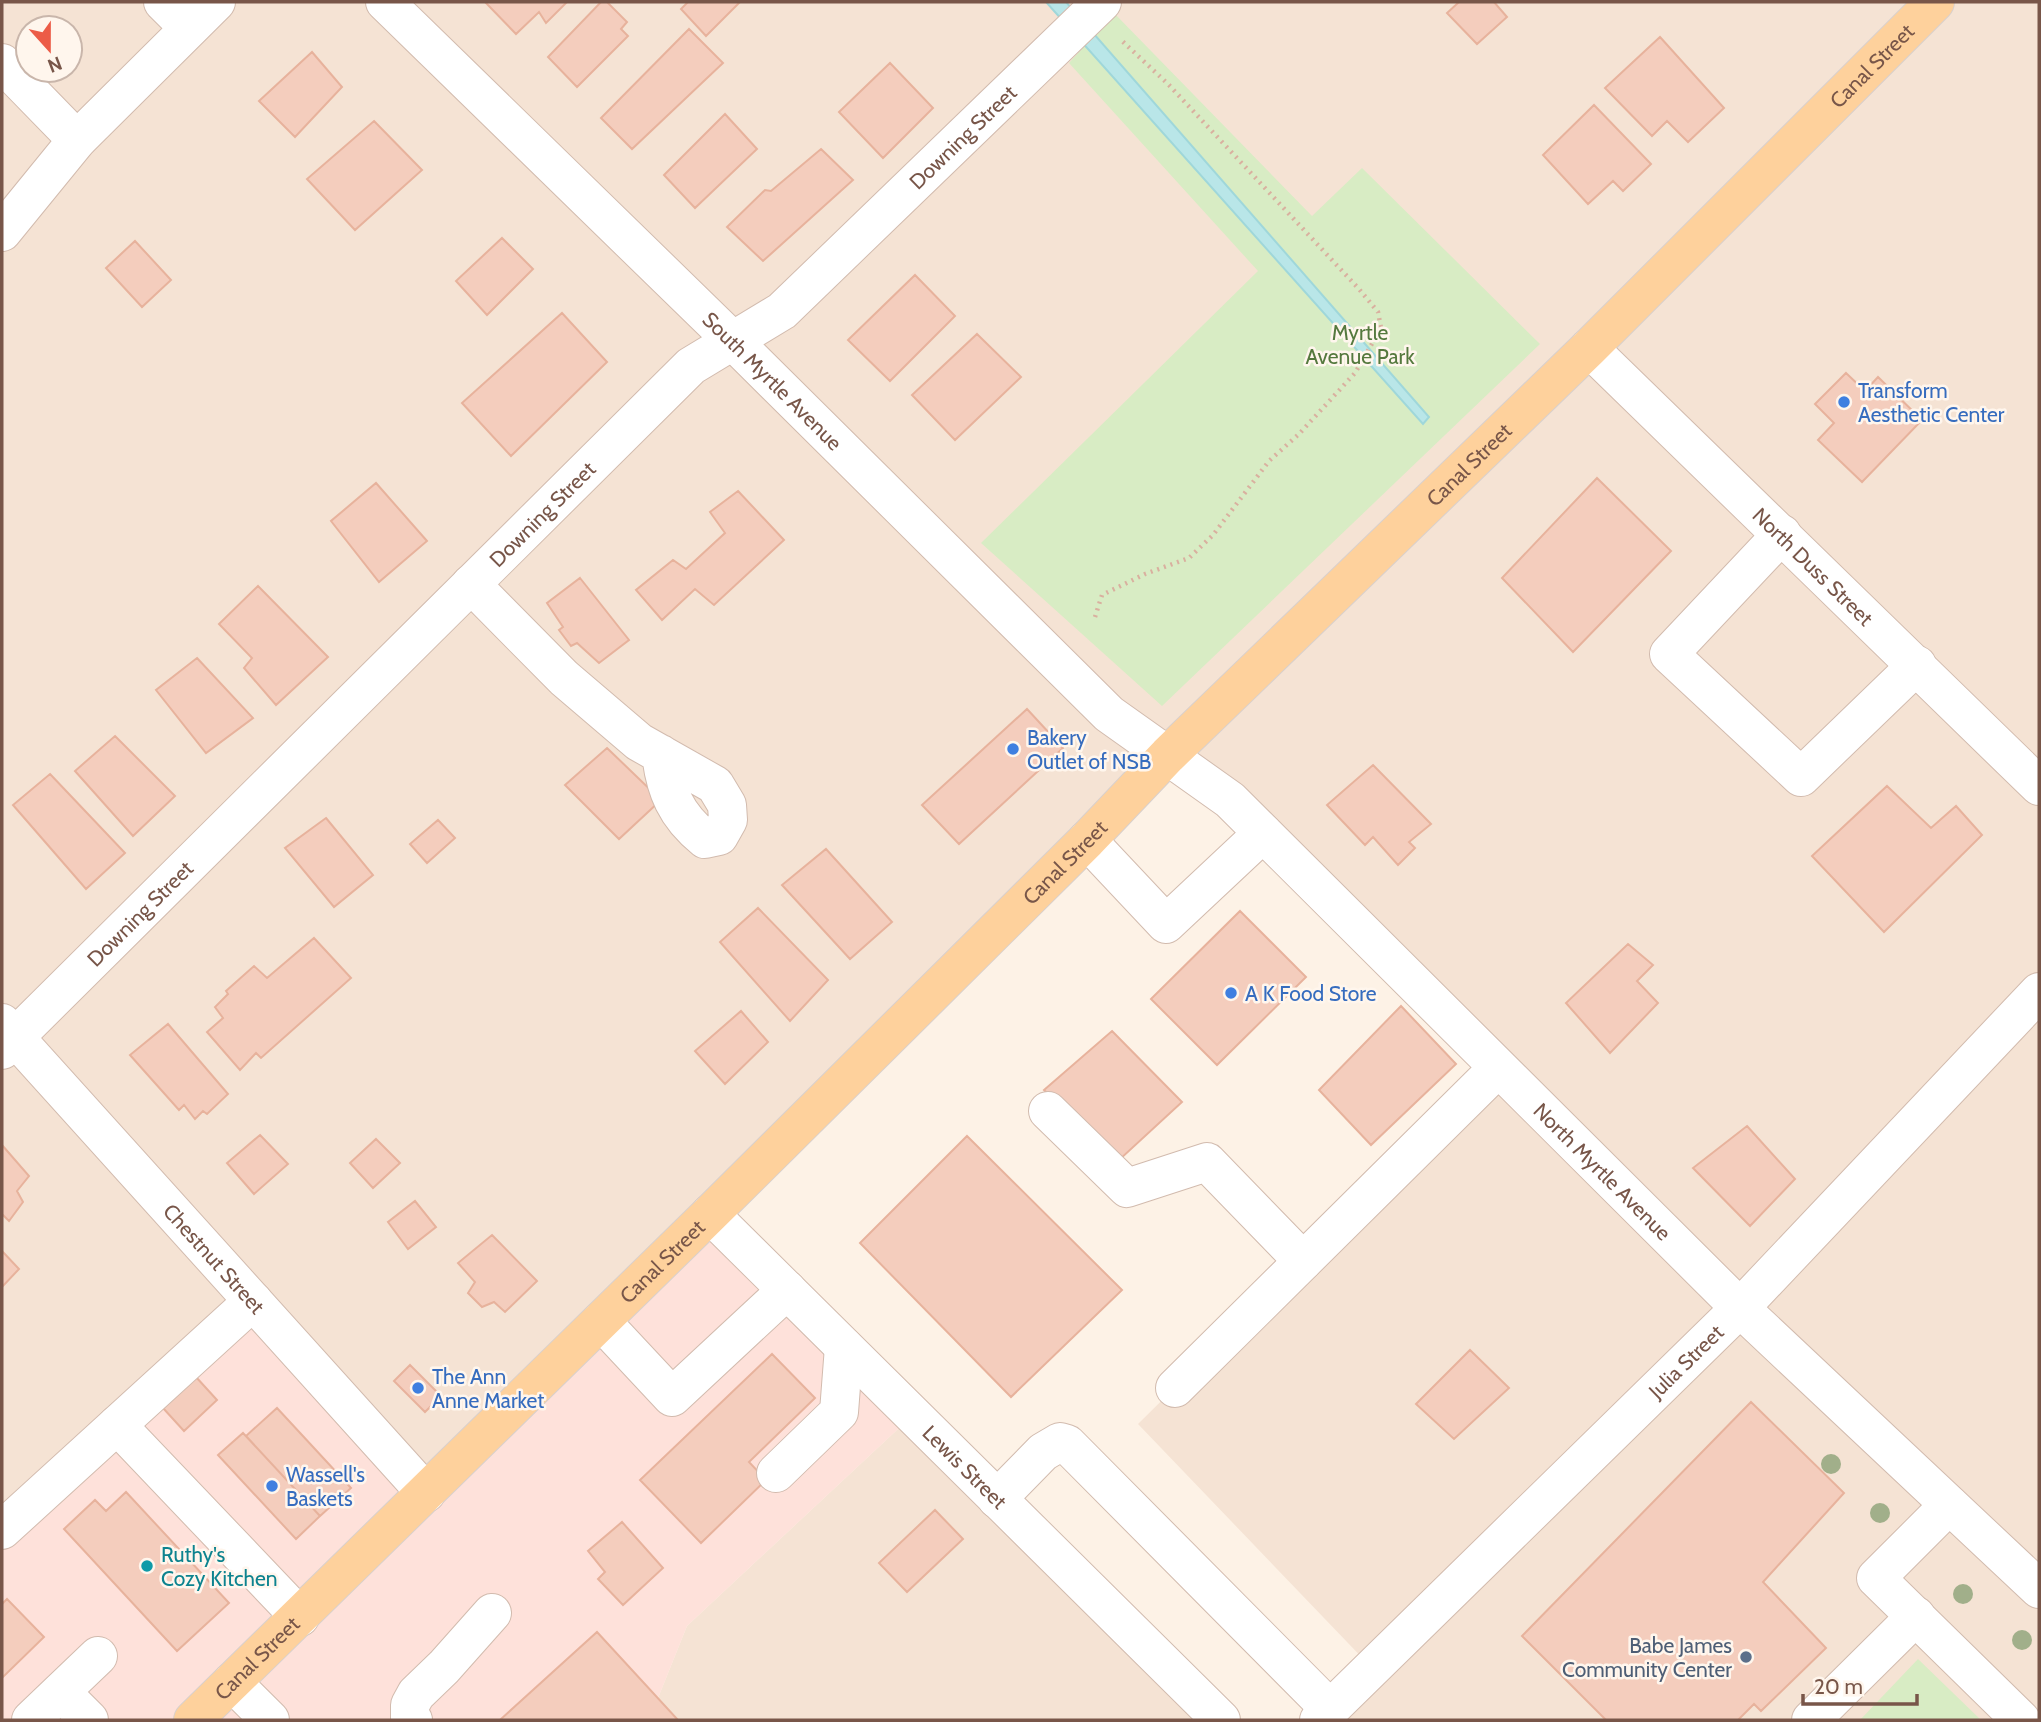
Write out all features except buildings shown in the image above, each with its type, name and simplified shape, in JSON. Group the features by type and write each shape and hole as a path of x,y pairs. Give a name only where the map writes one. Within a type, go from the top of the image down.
{"main road":[{"name":"Canal Street","path":"193,1720 710,1214 1087,840 1168,755 1589,348 1936,2"}],"street":[{"path":"2,232 77,140 202,15 163,2"},
{"name":"South Myrtle Avenue","path":"385,2 734,342 1109,714 1168,755"},
{"name":"Downing Street","path":"6,1037 691,366 782,311 1108,18"},
{"path":"2,63 77,140"},
{"name":"North Duss Street","path":"1589,348 2039,786"},
{"path":"1782,534 1669,654 1801,777 1917,666"},
{"path":"471,584 564,678 639,742 660,754"},
{"name":"North Myrtle Avenue","path":"1168,755 1230,800 1740,1308 2039,1590"},
{"path":"1087,840 1166,924 1263,833"},
{"name":"Julia Street","path":"1325,1715 1740,1308 2039,992"},
{"name":"Chestnut Street","path":"6,1037 253,1301 426,1493"},
{"path":"1175,1388 1499,1068"},
{"path":"1048,1111 1127,1188 1207,1162 1303,1261"},
{"name":"Lewis Street","path":"710,1214 1221,1720"},
{"path":"601,1321 672,1397 787,1290"},
{"path":"2,1530 253,1301"},
{"path":"776,1473 839,1412 844,1347"},
{"path":"117,1425 300,1617"},
{"path":"997,1499 1044,1452 1060,1442 1068,1444 1325,1715"},
{"path":"1949,1505 1876,1578 2021,1720"},
{"path":"413,1720 410,1718 410,1706 416,1694 492,1613"},
{"path":"1811,1720 1916,1616"},
{"path":"31,1720 98,1656"},
{"path":"232,1682 270,1720"},
{"path":"61,1692 89,1720"}],"path":[{"path":"1095,617 1102,595 1135,578 1189,558 1213,534 1269,461 1299,434 1355,373 1381,328 1378,312 1359,289 1108,18"}],"shaded area":[{"path":"2,2 2039,2 2039,1720 1319,1720 1372,1668 1138,1424 1498,1068 1168,755 426,1493 2,1509"},
{"path":"710,1214 913,1415 687,1626 658,1698 678,1720 2,1720 2,1509 253,1301 426,1493"},
{"path":"913,1415 1221,1720 678,1720 658,1698 687,1626"}],"green space":[{"name":"Myrtle Avenue Park","path":"1114,13 1312,216 1362,168 1540,344 1162,706 981,543 1258,271 1069,63"},
{"path":"1918,1659 1981,1720 1860,1720"}],"water":[{"path":"1046,2 1066,2 1429,417 1423,424"}],"place":[{"name":"Transform Aesthetic Center","path":"1844,402"},
{"name":"Bakery Outlet of NSB","path":"1013,749"},
{"name":"A K Food Store","path":"1231,993"},
{"name":"The Ann Anne Market","path":"418,1388"},
{"name":"Wassell's Baskets","path":"272,1486"},
{"name":"Ruthy's Cozy Kitchen","path":"147,1566"},
{"name":"Babe James Community Center","path":"1746,1657"}]}
